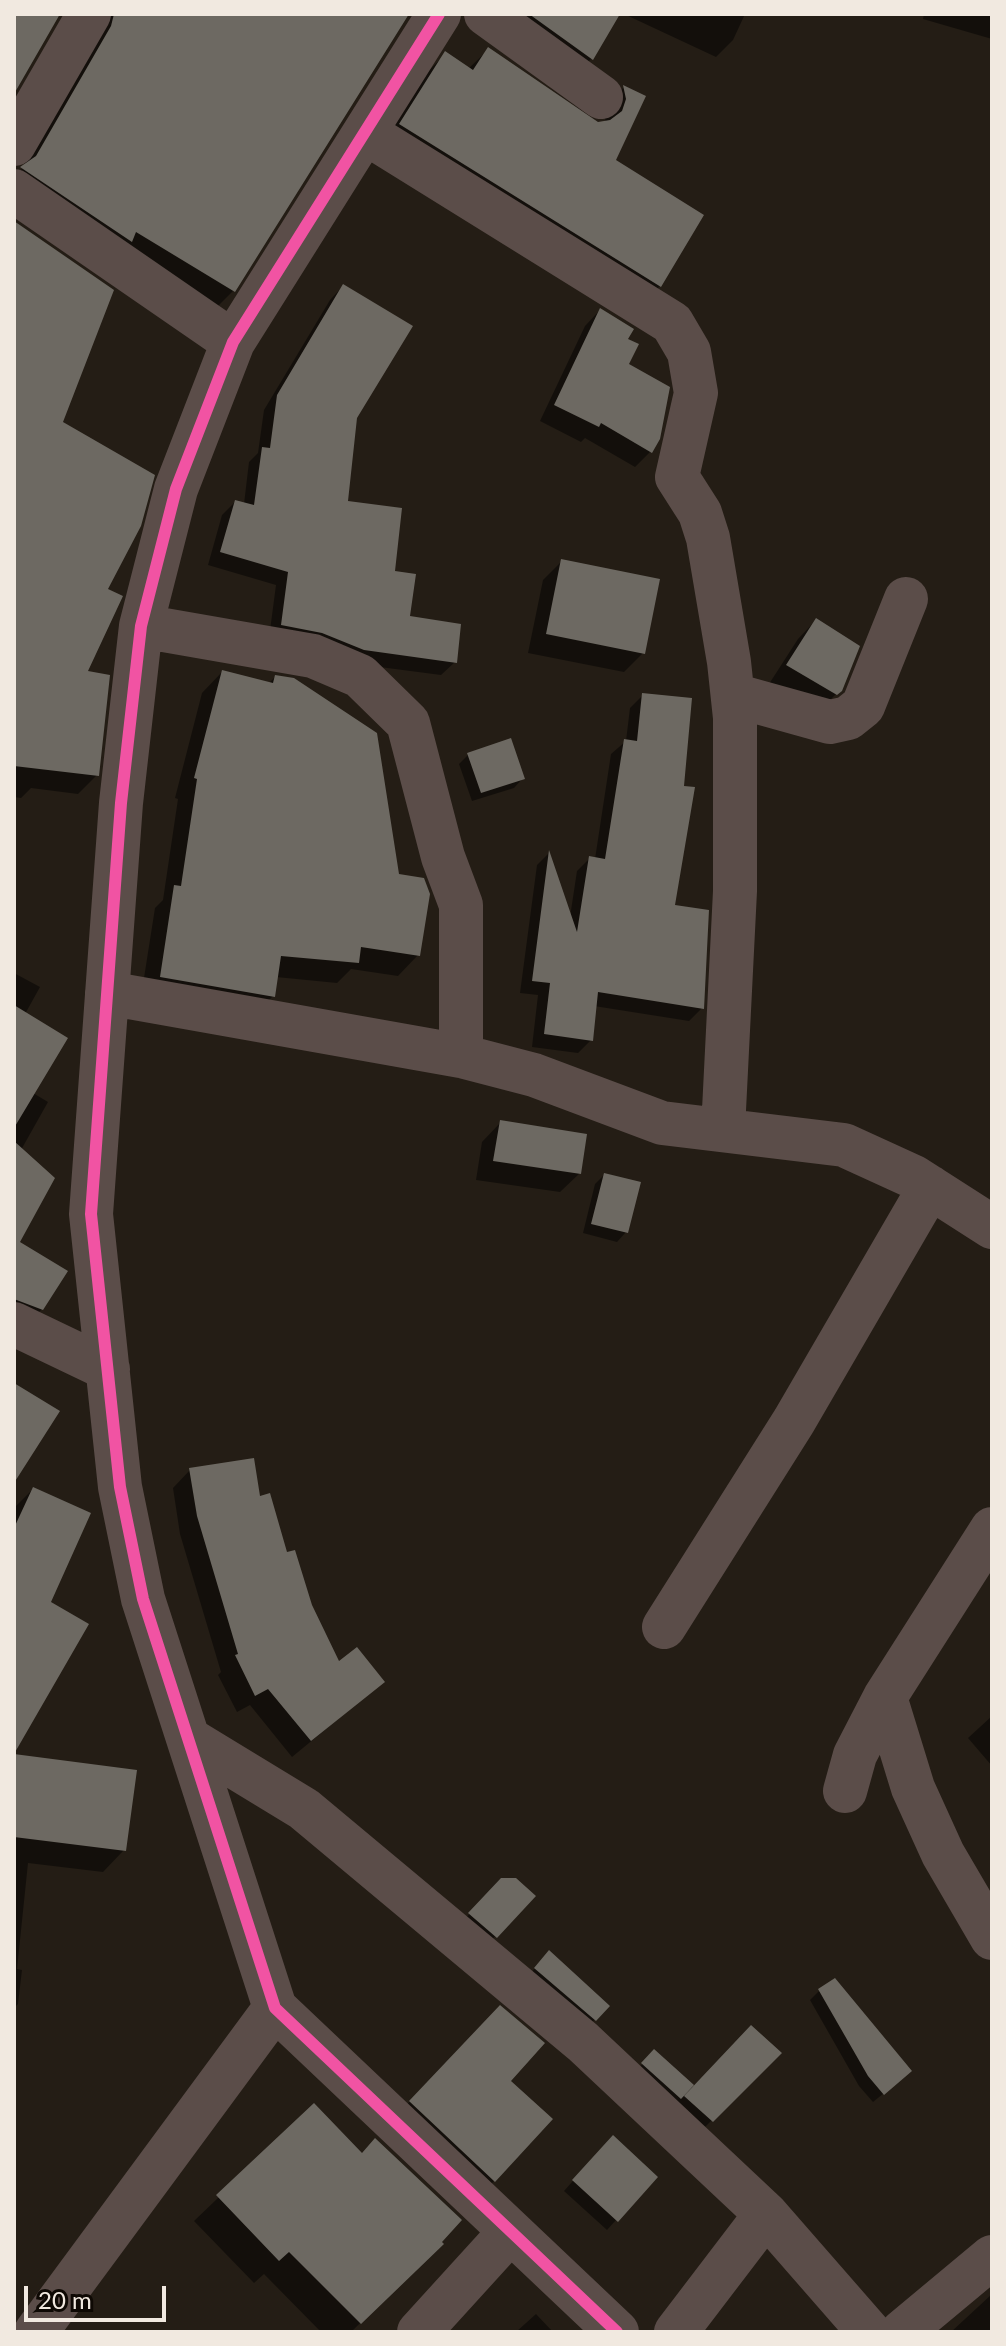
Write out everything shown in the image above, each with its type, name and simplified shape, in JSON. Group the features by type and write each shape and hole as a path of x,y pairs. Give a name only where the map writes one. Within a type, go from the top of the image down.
{"street":[{"path":"14,144 89,14"},
{"path":"439,14 233,342 176,489 141,626 121,803 91,1214 120,1487 143,1599 275,2008 617,2332"},
{"path":"486,14 601,97"},
{"path":"366,133 672,323 689,352 696,393 677,477 700,513 708,538 733,695 735,891 723,1130"},
{"path":"14,191 233,342"},
{"path":"733,695 830,722 848,718 863,706 906,599"},
{"path":"141,626 313,656 360,676 408,723 443,857 461,905 461,1056"},
{"path":"107,993 461,1056 534,1075 662,1123 844,1145 930,1187 992,1227"},
{"path":"664,1627 794,1421 930,1187"},
{"path":"14,1324 108,1369"},
{"path":"845,1791 855,1755 885,1697 990,1542"},
{"path":"885,1697 913,1788 943,1854 992,1938"},
{"path":"189,1739 304,1809 583,2042 766,2214 869,2332"},
{"path":"36,2332 275,2008"},
{"path":"676,2332 766,2214"},
{"path":"419,2332 510,2232"},
{"path":"902,2332 992,2257"},
{"path":"14,2328 24,2332"}],"building":[{"path":"14,14 60,14 14,94"},
{"path":"114,14 409,14 235,292 136,232 132,242 20,167 36,156 111,26"},
{"path":"529,14 620,14 593,60"},
{"path":"488,47 598,122 610,120 622,111 626,99 623,85 646,96 616,160 704,215 661,287 399,124 445,51 473,70"},
{"path":"14,221 114,290 63,422 155,475 141,526 108,589 123,596 88,671 110,675 99,776 14,766"},
{"path":"343,284 413,326 357,418 348,501 402,508 395,571 416,574 410,616 461,624 457,663 364,650 322,633 281,625 288,572 220,552 235,500 254,505 262,447 270,448 277,395"},
{"path":"600,308 634,329 628,339 639,344 629,364 670,387 660,439 652,453 601,423 599,427 554,405"},
{"path":"561,559 660,579 645,654 546,634"},
{"path":"816,618 860,646 842,691 837,695 786,665"},
{"path":"222,670 273,683 275,675 294,678 377,733 399,874 424,878 430,894 420,956 361,947 359,963 281,956 275,997 160,977 174,885 181,886 197,779 194,778"},
{"path":"642,693 692,698 684,786 695,787 675,905 709,910 704,1009 598,992 593,1041 544,1034 550,983 532,981 549,850 577,932 589,856 605,859 624,739 637,741"},
{"path":"511,738 525,779 481,793 467,753"},
{"path":"14,1005 68,1038 14,1128"},
{"path":"500,1120 587,1134 581,1174 493,1161"},
{"path":"14,1141 55,1178 20,1242 68,1271 43,1310 14,1299"},
{"path":"604,1173 641,1182 628,1233 591,1224"},
{"path":"14,1383 60,1411 14,1483"},
{"path":"254,1458 260,1496 270,1493 287,1552 295,1550 312,1605 339,1661 357,1647 385,1682 311,1741 268,1689 255,1696 235,1655 238,1654 197,1516 189,1468"},
{"path":"33,1487 91,1513 51,1602 89,1624 14,1754 14,1528"},
{"path":"14,1754 137,1770 126,1851 14,1837"},
{"path":"501,1878 516,1878 536,1896 497,1938 468,1913"},
{"path":"549,1950 610,2006 596,2021 534,1968"},
{"path":"835,1978 912,2071 884,2095 868,2076 818,1989"},
{"path":"500,2005 545,2043 511,2081 553,2119 495,2182 409,2101"},
{"path":"751,2025 782,2053 713,2122 684,2096"},
{"path":"654,2049 694,2085 681,2099 641,2063"},
{"path":"314,2103 362,2153 375,2138 462,2220 442,2242 444,2244 361,2324 289,2252 279,2261 216,2195"},
{"path":"613,2135 658,2177 618,2222 572,2180"}],"cycle path":[{"path":"439,14 233,342 176,489 141,626 121,803 91,1214 120,1487 143,1599 275,2008 617,2332"}]}
